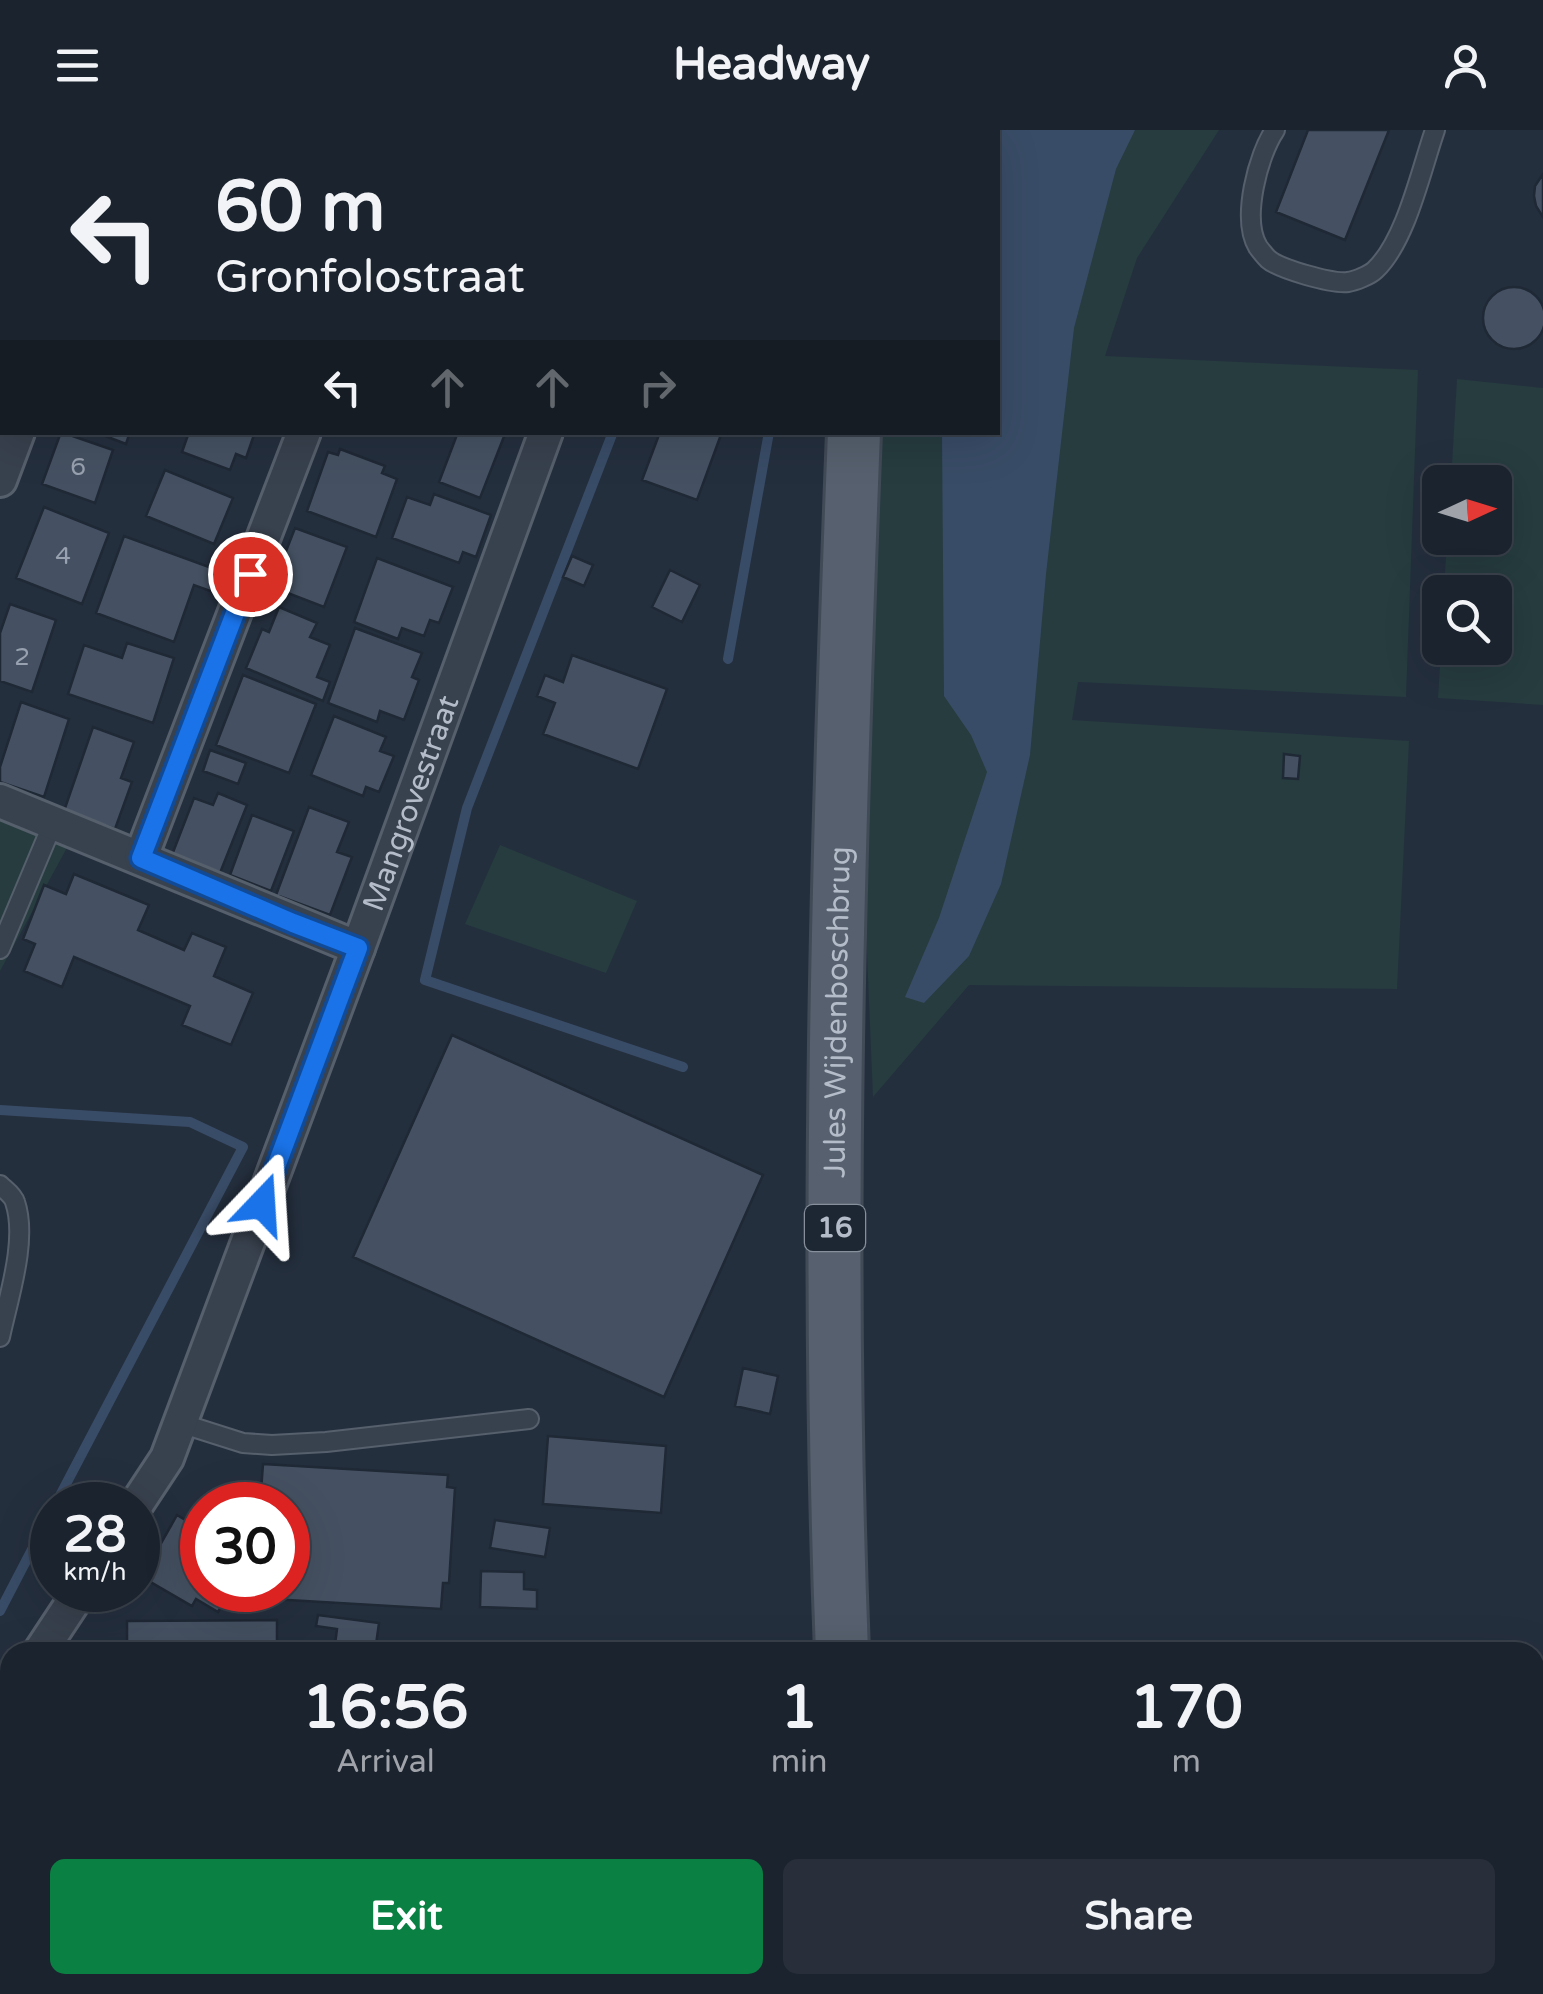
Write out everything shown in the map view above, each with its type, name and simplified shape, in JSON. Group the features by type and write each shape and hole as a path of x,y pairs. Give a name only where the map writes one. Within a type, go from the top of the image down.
{"main road":[{"name":"Jules Wijdenboschbrug","path":"842,1642 834,1156 840,804 854,435"}],"street":[{"path":"0,480 17,435"},
{"path":"141,858 303,435"},
{"name":"Mangrovestraat","path":"152,1482 168,1458 545,435"},
{"path":"0,800 358,948"},
{"path":"47,1642 66,1612"}],"lane":[{"path":"1275,130 1266,143 1254,188 1250,223 1256,244 1269,260 1318,279 1349,282 1374,272 1398,240 1435,130"},
{"path":"0,949 53,823"},
{"path":"0,1184 15,1199 19,1224 0,1337"},
{"path":"180,1423 243,1444 272,1445 529,1418"}],"green space":[{"path":"1000,130 1219,130 1137,258 1105,356 1418,370 1406,697 1078,682 1072,720 1409,741 1397,989 969,985 873,1097 856,691 872,435 1000,435"},
{"path":"1457,379 1543,388 1543,705 1438,698 1440,665 1512,665 1512,575 1445,575 1446,555 1512,555 1512,465 1452,465"},
{"path":"0,815 69,844 0,971"},
{"path":"500,845 637,901 606,973 465,924"}],"water":[{"path":"1000,130 1135,130 1116,169 1074,328 1030,755 1001,884 969,956 924,1003 905,997 939,918 987,772 971,735 944,696 942,435 1000,435"}],"building":[{"path":"1308,130 1389,130 1345,240 1276,212"},
{"path":"1543,174 1543,217 1534,196"},
{"path":"1502,289 1526,289 1543,306 1543,330 1526,347 1502,347 1485,330 1485,306"},
{"path":"60,435 113,450 95,503 42,484"},
{"path":"103,435 129,435 126,444"},
{"path":"188,435 254,435 246,458 236,454 230,470 182,452"},
{"path":"457,435 505,435 480,498 439,482"},
{"path":"659,435 721,435 697,500 642,480"},
{"path":"340,449 385,466 382,473 397,479 376,537 307,511 328,452 338,455"},
{"path":"165,470 233,498 214,544 146,516"},
{"path":"434,494 491,515 476,557 463,552 459,563 392,538 407,497 430,505"},
{"path":"44,507 109,533 82,604 16,578"},
{"path":"295,528 347,547 324,607 272,587"},
{"path":"124,536 220,571 213,592 194,585 174,642 96,613"},
{"path":"572,556 593,565 584,586 563,577"},
{"path":"377,558 453,587 439,623 430,620 424,636 402,628 398,639 354,622"},
{"path":"670,570 700,585 682,622 652,607"},
{"path":"10,604 56,620 32,692 0,681 0,633"},
{"path":"279,607 317,623 310,637 330,645 317,677 330,682 323,701 246,668 262,629 269,632"},
{"path":"355,628 422,653 412,677 419,680 404,720 380,711 377,722 328,703"},
{"path":"127,643 174,658 153,723 68,694 84,645 122,658"},
{"path":"572,655 667,689 638,769 543,734 555,703 537,696 545,675 563,682"},
{"path":"243,675 316,704 289,773 216,745"},
{"path":"21,702 69,719 44,797 0,782 0,767"},
{"path":"334,716 386,737 380,751 394,756 379,792 366,787 363,796 311,775"},
{"path":"93,727 134,742 121,778 132,782 115,829 64,811"},
{"path":"210,750 246,763 238,784 203,771"},
{"path":"1284,754 1300,756 1298,779 1283,778"},
{"path":"218,793 247,805 218,878 170,860 194,798 213,805"},
{"path":"309,807 349,822 337,852 352,857 330,915 276,895"},
{"path":"252,815 294,831 271,891 230,875"},
{"path":"74,874 149,905 138,930 184,950 192,933 226,947 214,976 253,993 231,1045 182,1025 190,1006 74,957 62,987 24,971 35,944 23,939 44,885 66,894"},
{"path":"452,1035 763,1175 664,1397 353,1257"},
{"path":"743,1368 778,1376 770,1414 735,1406"},
{"path":"548,1436 666,1446 661,1513 543,1504"},
{"path":"263,1464 448,1475 447,1487 455,1488 449,1583 443,1583 441,1609 310,1601 310,1482 262,1482"},
{"path":"177,1515 180,1517 180,1599 160,1587 160,1545"},
{"path":"495,1520 550,1528 545,1557 490,1548"},
{"path":"481,1571 524,1572 524,1589 537,1590 537,1609 480,1607"},
{"path":"318,1615 379,1623 376,1642 335,1642 337,1629 316,1626"},
{"path":"277,1620 277,1642 127,1642 127,1621"}],"waterway":[{"path":"612,435 467,808 425,980 683,1067"},
{"path":"728,659 768,435"},
{"path":"0,1110 190,1122 243,1147 67,1482"},
{"path":"0,1611 30,1553"}],"route":[{"path":"250,574 141,858 358,948 262,1204"}]}
